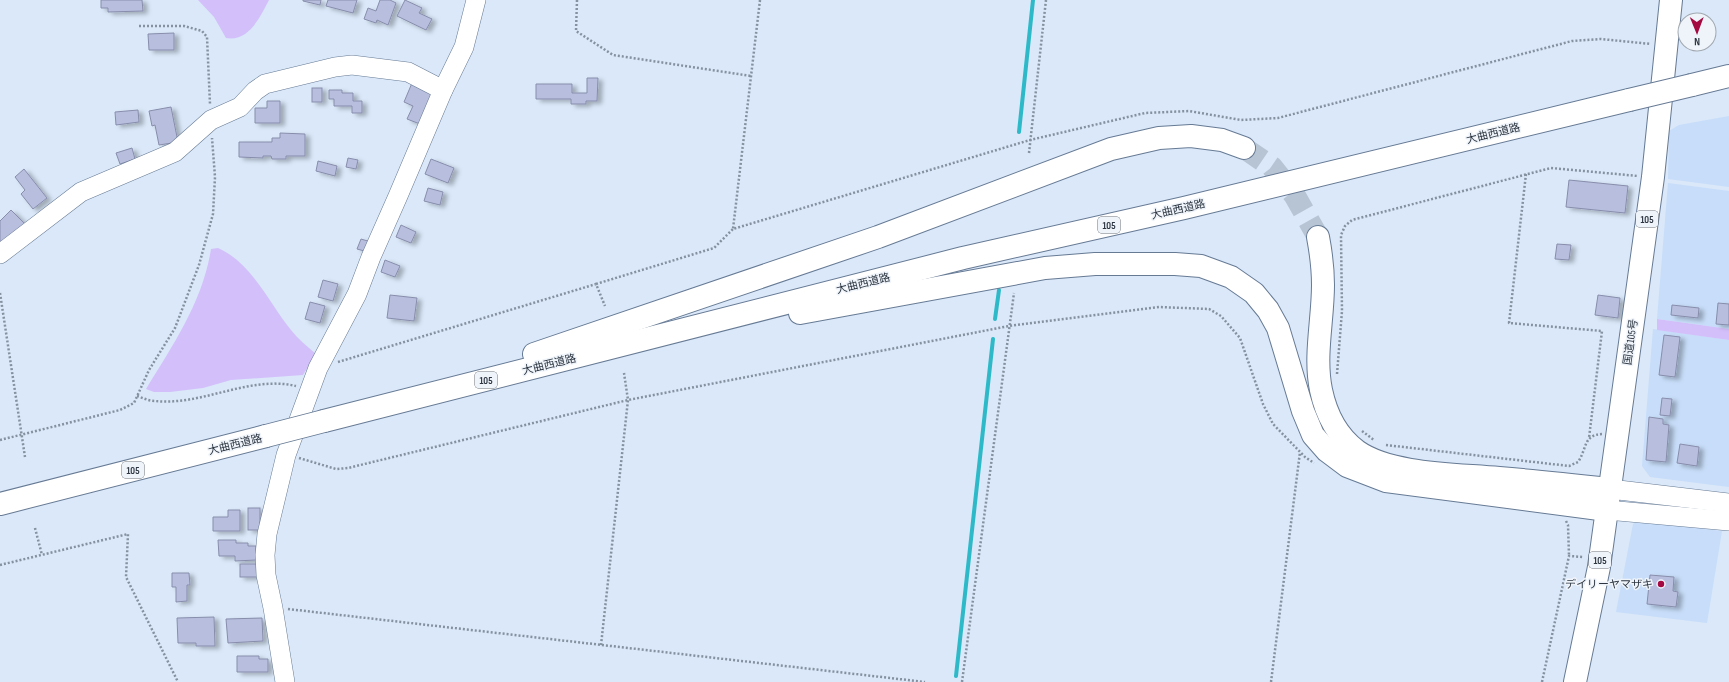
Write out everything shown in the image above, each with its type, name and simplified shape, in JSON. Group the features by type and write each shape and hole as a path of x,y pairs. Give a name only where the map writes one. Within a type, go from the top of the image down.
{"highway":[{"name":"国道105号","path":"1575,682 1600,559 1653,177 1665,45 1671,0"},
{"name":"大曲西道路","path":"0,504 963,258 1184,208 1729,76"},
{"path":"381,406 878,236 1111,149 1159,138 1191,136 1222,140 1244,148"},
{"path":"1318,237 1322,258 1323,285 1318,355 1321,390 1329,415 1341,436 1358,451 1385,464 1608,499"},
{"path":"590,353 1045,268 1119,264 1174,264 1201,266 1231,277 1254,292 1268,310 1278,328 1303,411 1313,435 1327,451 1347,466 1386,481 1608,499"}],"street":[{"path":"284,682 273,608 266,575 265,555 267,534 286,455 318,368 357,294 371,257 443,90 464,47 476,0"},
{"path":"0,254 80,192 174,152 211,120 240,107 255,91 265,84 335,67 352,65 408,72 443,90"},
{"path":"1608,499 1729,503"},
{"path":"1608,499 1729,521"}],"path":[{"path":"577,0 576,31 613,55 751,76"},
{"path":"733,229 760,0"},
{"path":"1029,153 1046,0"},
{"path":"0,440 120,410 134,403 149,370 176,328 199,265 213,214 215,177 207,37 202,30 184,26 139,26"},
{"path":"318,368 714,248 733,229 1030,140 1145,113 1188,111 1241,120 1278,118 1572,41 1601,39 1665,45"},
{"path":"1336,382 1342,311 1341,234 1345,226 1352,220 1551,168 1653,177"},
{"path":"1357,426 1381,444 1569,466 1578,462 1589,438 1602,331 1509,323 1526,174"},
{"path":"596,284 605,306"},
{"path":"0,293 25,457"},
{"path":"962,682 1014,293"},
{"path":"286,455 336,469 348,468 628,400 1009,326 1159,307 1209,310 1221,316 1240,338 1263,404 1273,424 1300,452 1316,465"},
{"path":"601,645 628,400 624,373"},
{"path":"138,396 154,401 172,402 207,397 259,384 289,384 310,389"},
{"path":"1589,438 1594,434 1616,436"},
{"path":"1271,682 1300,452"},
{"path":"1542,682 1570,556 1568,525 1561,518"},
{"path":"35,528 42,555"},
{"path":"0,565 128,534 126,577 178,682"},
{"path":"1570,556 1600,559"},
{"path":"273,608 925,682"}],"shaded area":[{"path":"198,0 269,0 258,21 253,27 241,36 226,38 214,17"},
{"path":"1729,116 1729,187 1668,179 1669,131 1679,125"},
{"path":"1668,183 1729,191 1729,329 1657,319"},
{"path":"218,248 241,263 259,284 291,330 316,354 303,375 231,380 203,388 170,392 154,392 146,389 186,322 194,305 207,268 211,249"},
{"path":"1657,319 1729,329 1729,340 1657,330"},
{"path":"1653,329 1729,340 1729,487 1650,477 1642,466"},
{"path":"1639,521 1722,531 1707,623 1616,612 1633,524"}],"building":[{"path":"101,0 142,0 143,11 108,12 108,8 101,8"},
{"path":"303,0 321,0 320,5"},
{"path":"328,0 357,0 353,13 326,6"},
{"path":"380,0 390,0 396,3 388,25 377,20 376,23 364,19 368,8 376,11"},
{"path":"405,0 422,8 419,13 432,19 426,30 397,16"},
{"path":"174,33 174,50 149,50 148,34"},
{"path":"587,78 598,78 597,101 586,101 586,104 571,104 571,99 536,99 536,84 572,84 572,93 587,93"},
{"path":"412,83 434,92 420,124 407,119 413,106 404,102"},
{"path":"312,88 322,88 322,102 312,102"},
{"path":"329,90 342,90 342,93 353,93 353,101 362,101 362,113 352,113 352,106 334,106 334,99 329,99"},
{"path":"267,101 280,101 280,123 255,123 255,108 267,108"},
{"path":"171,107 178,142 159,145 155,125 152,126 149,111"},
{"path":"138,110 139,122 116,125 115,112"},
{"path":"280,133 305,134 305,156 286,156 286,159 272,159 271,156 263,156 263,158 239,157 239,142 272,142 272,138 280,138"},
{"path":"132,148 135,159 120,164 116,153"},
{"path":"348,158 358,160 356,169 346,167"},
{"path":"431,159 454,168 448,183 425,174"},
{"path":"318,161 337,166 335,176 316,171"},
{"path":"24,169 47,198 33,209 21,194 25,190 15,177"},
{"path":"1569,180 1628,186 1625,213 1566,207"},
{"path":"428,188 443,192 440,205 424,201"},
{"path":"11,210 25,224 0,246 0,221"},
{"path":"401,225 416,232 411,243 396,237"},
{"path":"361,239 371,242 368,252 357,249"},
{"path":"1557,244 1571,245 1569,260 1555,259"},
{"path":"385,260 400,266 395,277 381,272"},
{"path":"323,280 338,284 333,301 318,297"},
{"path":"390,295 417,298 414,321 387,318"},
{"path":"1598,295 1620,298 1618,318 1595,315"},
{"path":"310,302 325,306 320,323 305,319"},
{"path":"1718,303 1729,304 1729,325 1716,324"},
{"path":"1672,305 1699,308 1698,318 1671,315"},
{"path":"1664,335 1680,337 1675,377 1659,375"},
{"path":"1662,398 1672,399 1670,416 1660,415"},
{"path":"1649,417 1663,419 1663,424 1669,425 1666,462 1646,460"},
{"path":"1680,444 1699,447 1697,466 1677,463"},
{"path":"248,508 260,508 260,530 248,530"},
{"path":"228,510 240,510 240,531 213,531 213,517 228,517"},
{"path":"218,540 236,540 236,543 248,543 248,546 256,546 256,560 235,561 235,556 219,556"},
{"path":"240,564 257,564 257,577 240,577"},
{"path":"172,573 189,573 190,585 187,585 187,601 176,602 176,587 172,587"},
{"name":"デイリーヤマザキ","path":"1650,575 1674,577 1673,591 1678,592 1676,607 1647,604"},
{"path":"214,617 215,646 196,646 196,643 178,643 177,618"},
{"path":"262,618 263,641 228,643 226,619"},
{"path":"237,656 259,656 259,659 268,659 268,672 237,672"}],"waterway":[{"path":"1019,132 1033,0"},
{"path":"995,319 999,290"},
{"path":"956,676 993,339"}],"tunnel":[{"path":"1244,148 1272,167 1295,196 1318,237"}],"place":[{"name":"デイリーヤマザキ","path":"1661,584"}]}
